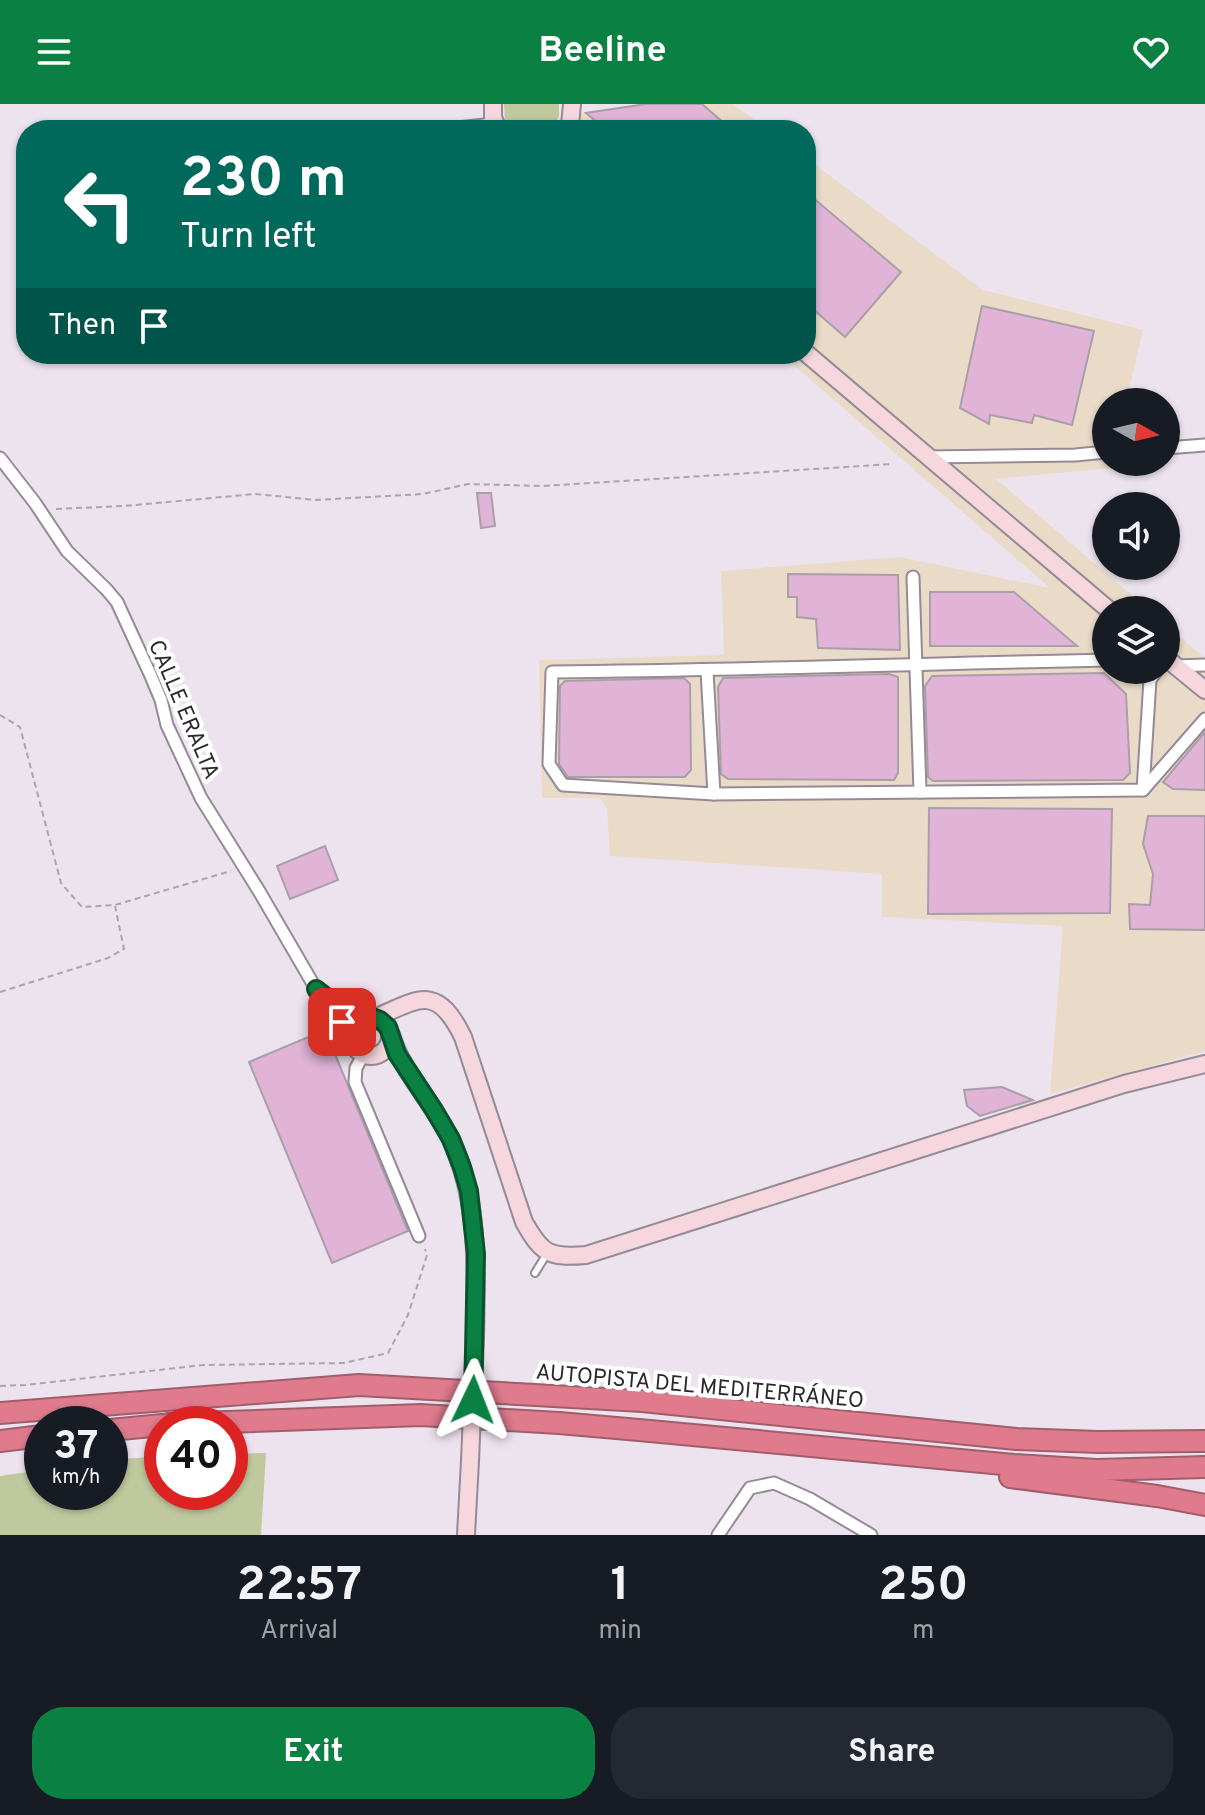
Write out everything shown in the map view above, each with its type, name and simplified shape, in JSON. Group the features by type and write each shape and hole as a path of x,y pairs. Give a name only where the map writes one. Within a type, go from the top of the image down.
{"highway":[{"name":"AUTOPISTA DEL MEDITERRÁNEO","path":"0,1413 359,1385 642,1401 1016,1439 1205,1441"},
{"path":"248,1421 421,1415 626,1428 948,1460 1097,1470 1205,1467"},
{"path":"1181,1442 1205,1431"},
{"path":"0,1441 24,1438"},
{"path":"948,1460 1011,1477 1205,1505"}],"street":[{"path":"816,362 1092,596"},
{"path":"1180,447 1205,445"},
{"path":"927,457 1092,453"},
{"name":"CALLE ERALTA","path":"0,458 29,494 67,551 117,602 161,700 167,725 183,763 316,989"},
{"path":"913,577 920,792"},
{"path":"1092,660 552,672 549,764 563,785 714,794 1143,790 1205,719"},
{"path":"1180,662 1205,665"},
{"path":"1180,669 1205,690"},
{"path":"707,671 714,794"},
{"path":"1143,790 1150,684"},
{"path":"316,989 348,1014 384,1023 397,1054 451,1139 469,1191 476,1254 466,1535"},
{"path":"316,989 352,1036 354,1047 395,1066 417,1084"},
{"path":"352,1036 355,1026 364,1019 408,1003 428,1000 447,1010 463,1037 524,1222 536,1244 548,1252 567,1257 586,1255 1124,1084 1205,1064"},
{"path":"408,1003 395,1020 389,1046 381,1054 369,1056 356,1068 355,1082 419,1236"},
{"path":"718,1535 750,1488 774,1483 810,1499 871,1535"}],"lane":[{"path":"535,1273 548,1252"}],"path":[{"path":"39,509 124,506 255,494 316,500 362,498 423,494 468,484 543,486 893,464"},
{"path":"1,716 20,727 61,883 82,907 115,905 243,867"},
{"path":"0,992 108,958 124,949 115,905"},
{"path":"0,1386 203,1365 344,1363 388,1353 408,1315 427,1255 419,1236"}],"shaded area":[{"path":"646,104 733,104 755,120 578,120 577,114"},
{"path":"816,165 983,290 1143,330 1129,388 1092,388 1092,470 996,479 1092,561 1092,580 1114,580 1133,596 1092,596 1092,684 1180,684 1180,637 1205,658 1205,1051 1050,1094 1063,926 882,917 882,874 610,856 607,809 600,798 542,798 539,660 724,655 721,571 900,557 1050,588 792,364 816,364"}],"green space":[{"path":"504,104 559,104 557,120 505,120"},
{"path":"266,1453 261,1535 0,1535 0,1476 24,1473 24,1510 128,1510 128,1459 144,1457 144,1510 248,1510 248,1454"}],"building":[{"path":"646,104 702,104 720,120 594,120 586,113"},
{"path":"816,200 901,272 845,337 816,312"},
{"path":"982,306 1094,331 1072,425 1034,415 1032,423 990,415 989,424 960,408"},
{"path":"477,493 491,493 495,526 481,528"},
{"path":"788,574 898,575 900,650 818,648 816,619 797,617 797,597 788,597"},
{"path":"930,592 1014,592 1077,646 930,646"},
{"path":"1092,673 1092,684 1116,684 1126,694 1130,773 1123,780 933,781 928,777 925,686 932,676"},
{"path":"889,674 898,677 898,773 894,780 728,779 721,774 718,687 723,678"},
{"path":"684,678 690,684 691,770 685,777 568,777 559,764 560,686 565,681"},
{"path":"1205,732 1205,790 1173,789 1163,782"},
{"path":"929,808 1112,809 1110,913 928,914"},
{"path":"1148,816 1205,816 1205,930 1130,929 1129,904 1150,905 1153,874 1143,844"},
{"path":"325,846 338,880 290,899 277,866"},
{"path":"325,1030 408,1231 332,1263 249,1062"},
{"path":"1002,1087 1033,1100 980,1116 967,1106 964,1090"}],"route":[{"path":"342,1022 316,989 348,1014 375,1018 388,1027 397,1054 451,1139 462,1167 469,1191 476,1254 473,1400"}]}
